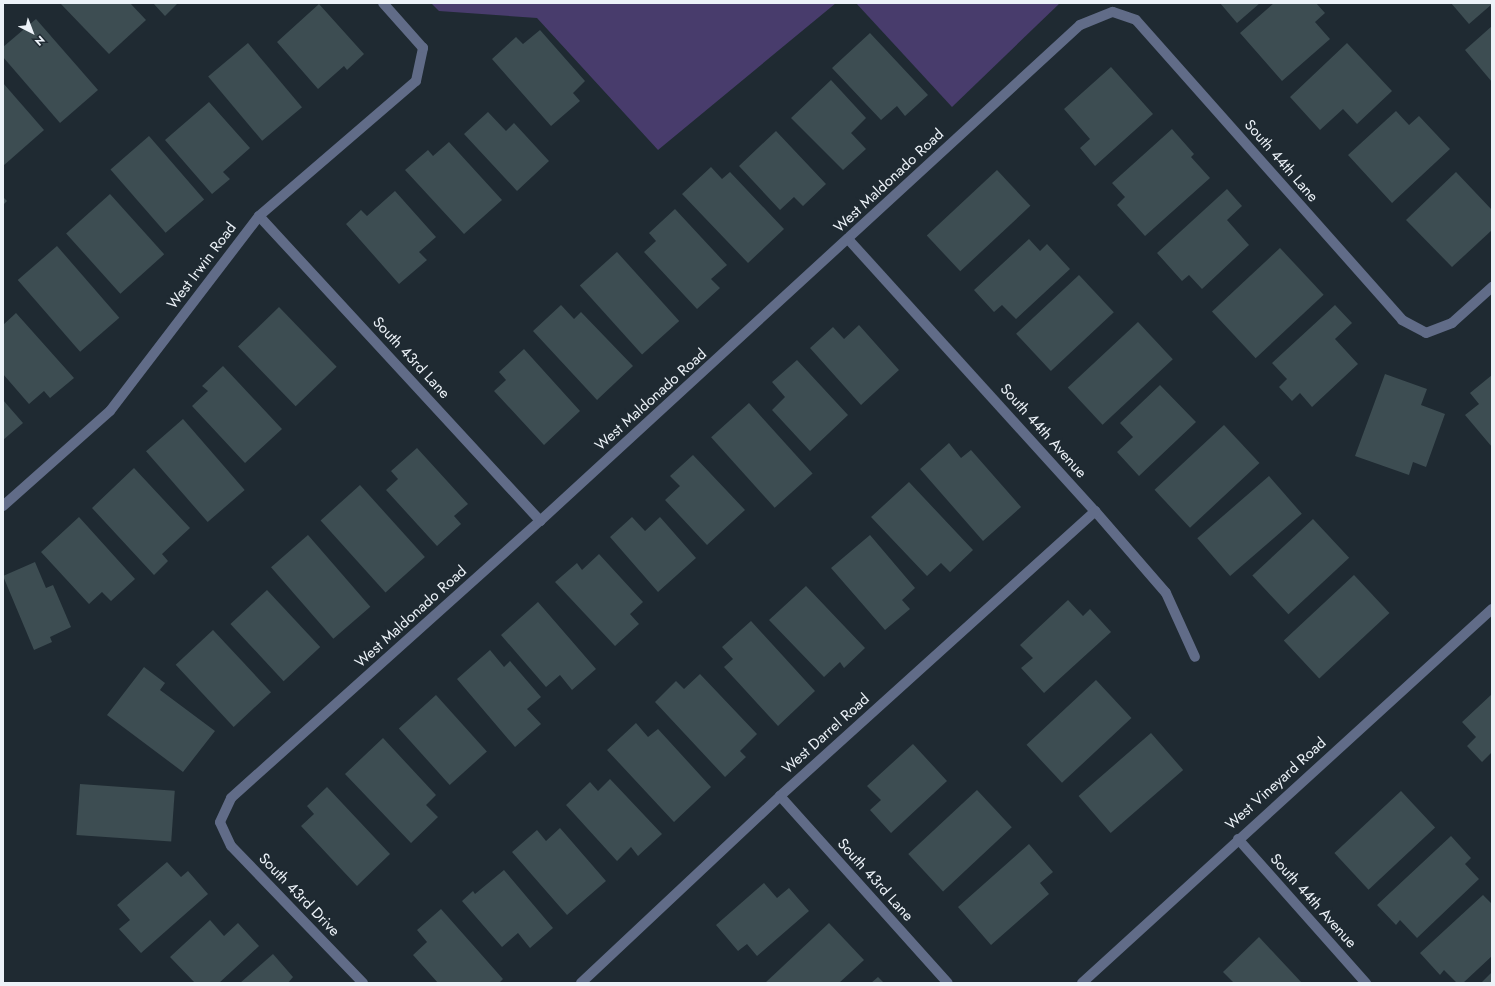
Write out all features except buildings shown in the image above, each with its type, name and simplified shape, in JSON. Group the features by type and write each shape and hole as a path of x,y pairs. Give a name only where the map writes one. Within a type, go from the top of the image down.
{"street":[{"name":"West Irwin Road","path":"3,506 110,411 259,216 416,81 423,48 383,3"},
{"name":"West Maldonado Road","path":"220,822 231,798 540,521 1080,25 1113,12"},
{"name":"South 44th Lane","path":"1113,12 1136,20 1402,320 1426,333 1452,323 1492,287"},
{"name":"South 43rd Lane","path":"259,216 540,521"},
{"name":"South 44th Avenue","path":"848,239 1095,511 1166,594 1195,657"},
{"name":"West Darrel Road","path":"580,983 780,796 1095,511"},
{"name":"West Vineyard Road","path":"1082,983 1238,839 1492,610"},
{"name":"South 43rd Lane","path":"780,796 948,983"},
{"name":"South 43rd Drive","path":"220,822 231,846 363,983"},
{"name":"South 44th Avenue","path":"1238,839 1366,983"}],"shaded area":[{"path":"431,3 836,3 658,150 537,18 439,11"},
{"path":"856,3 1060,3 952,107"}]}
